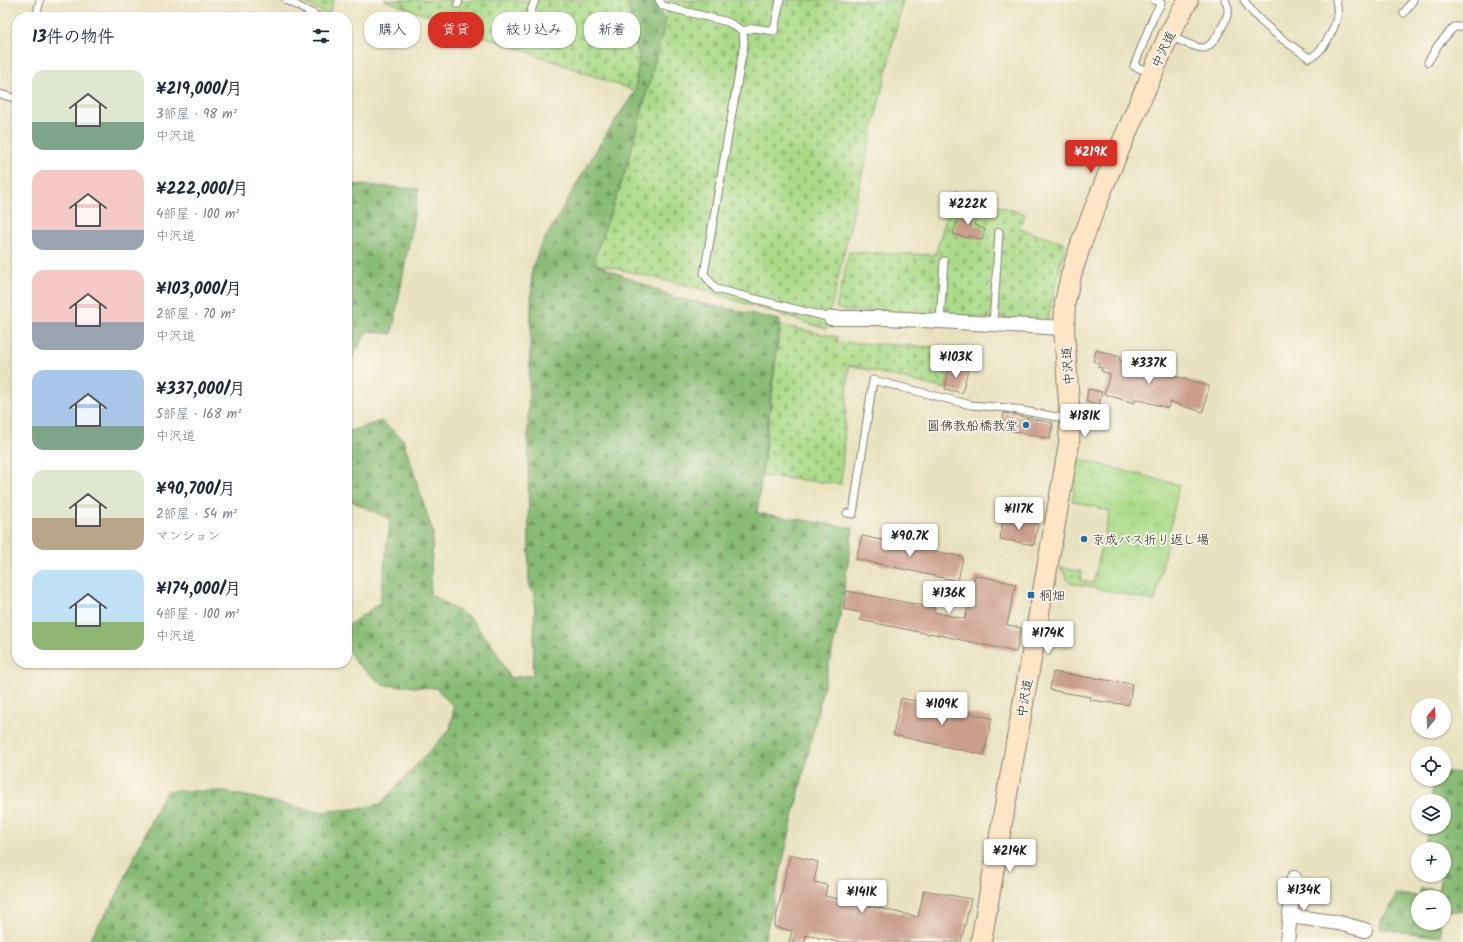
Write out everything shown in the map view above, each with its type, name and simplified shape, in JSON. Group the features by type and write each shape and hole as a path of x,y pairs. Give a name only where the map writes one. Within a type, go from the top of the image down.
{"street":[{"name":"中沢道","path":"982,942 1068,452 1070,419 1064,328 1065,302 1071,275 1082,241 1105,182 1169,35 1188,0"},
{"path":"831,318 940,320 1064,328"},
{"path":"1287,942 1294,878"},
{"path":"1290,916 1339,923 1365,930"}],"lane":[{"path":"37,12 40,0"},
{"path":"286,0 309,12"},
{"path":"531,12 535,0"},
{"path":"659,0 663,6 728,22 743,31 754,28 774,31 780,0"},
{"path":"1152,73 1134,66 1153,18 1161,3 1154,0"},
{"path":"1169,35 1195,46 1203,48 1207,47 1215,40 1228,13 1226,0"},
{"path":"1244,0 1248,7 1279,37 1309,58 1315,56 1321,50 1334,26 1338,15 1336,0"},
{"path":"1404,13 1413,0"},
{"path":"1428,62 1438,45 1454,27 1463,27"},
{"path":"743,31 744,44 704,274 716,289 831,318"},
{"path":"0,94 12,98"},
{"path":"994,324 999,232"},
{"path":"940,320 944,261"},
{"path":"847,513 853,514 873,380 971,405 1007,408 1070,419"}],"green space":[{"path":"300,0 334,0 329,12 322,12"},
{"path":"384,0 624,0 629,12 584,12 584,48 637,48 639,58 635,91 516,48 576,48 576,12 492,12 492,39 484,36 484,12 428,12 428,16"},
{"path":"624,0 654,0 666,20 627,166 593,263 676,298 780,320 757,513 853,528 840,617 764,942 88,942 116,897 160,801 167,791 222,791 319,812 364,808 380,804 450,729 454,707 436,688 383,685 355,662 352,657 352,623 380,603 390,519 352,501 352,430 381,421 403,439 433,533 430,594 471,619 495,649 510,678 533,675 535,593 529,588 528,430 532,269 539,249 601,142 635,91 639,58 637,48 640,48 640,12 629,12"},
{"path":"668,0 903,0 826,329 693,287 593,263 627,166 666,20"},
{"path":"352,184 419,189 392,334 367,331 352,359"},
{"path":"954,192 1025,214 1020,229 1066,244 1047,321 849,311 836,308 849,252 935,255"},
{"path":"780,325 838,337 837,342 972,349 968,369 950,365 945,389 849,365 841,484 762,476"},
{"path":"1079,459 1179,485 1155,601 1071,583 1060,567 1082,572 1080,580 1093,584 1110,511 1072,501"},
{"path":"1451,772 1463,774 1463,911 1451,911 1451,890 1438,890 1440,882 1451,882 1451,842 1426,842 1427,834 1451,834 1451,794 1432,794 1433,786 1451,786"},
{"path":"1421,888 1438,890 1420,890"},
{"path":"1396,894 1411,895 1411,930 1440,930 1441,937 1381,929 1381,920 1390,907"}],"building":[{"path":"961,209 977,214 974,225 985,229 982,240 953,234"},
{"path":"1096,350 1120,357 1119,360 1209,386 1203,412 1170,402 1168,408 1136,399 1134,403 1104,394 1110,374 1101,371 1102,368 1098,367 1099,363 1093,361"},
{"path":"950,364 968,369 962,393 945,389"},
{"path":"1088,389 1102,392 1099,405 1086,402"},
{"path":"1004,413 1053,423 1050,439 1001,428"},
{"path":"1003,518 1038,524 1034,545 1000,539"},
{"path":"862,536 963,557 958,581 856,559"},
{"path":"975,575 1016,584 1007,625 1021,628 1016,652 930,633 860,620 862,613 843,609 847,591 935,608 934,612 965,619"},
{"path":"1053,672 1132,684 1129,705 1090,700 1091,697 1050,690"},
{"path":"901,698 992,718 984,755 893,735"},
{"path":"790,855 818,862 814,882 827,885 825,896 918,917 924,890 971,899 961,942 838,942 806,935 805,942 789,942 792,931 774,927"}],"place":[{"name":"圓佛教船橋教堂","path":"1026,425"},
{"name":"京成バス折り返し場","path":"1084,539"},
{"name":"桐畑","path":"1031,595"}]}
